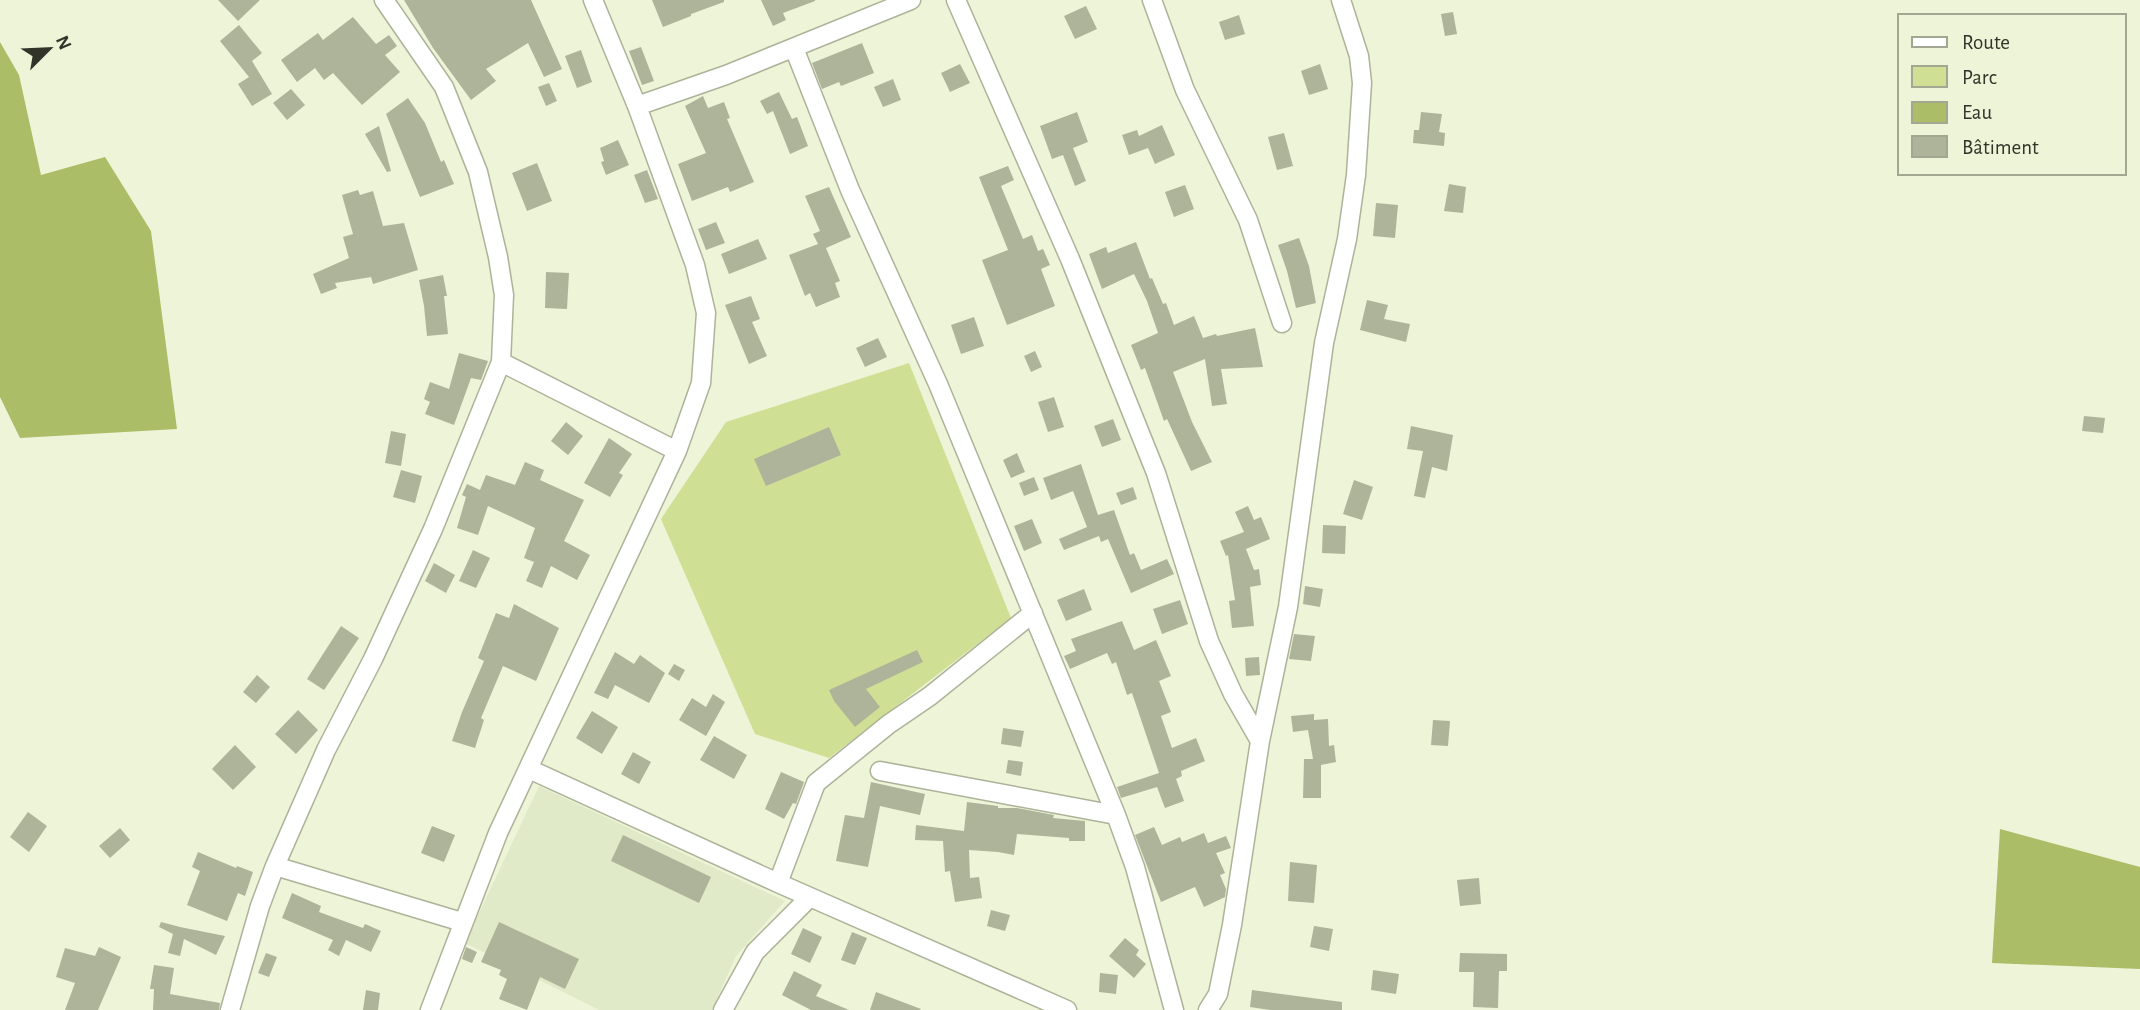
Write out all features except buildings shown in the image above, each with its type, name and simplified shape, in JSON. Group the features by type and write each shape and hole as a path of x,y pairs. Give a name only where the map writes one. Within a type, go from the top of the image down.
{"street":[{"path":"230,1010 260,906 275,866 326,750 373,659 433,529 501,362 504,295 478,172 444,87 384,0"},
{"path":"430,1010 498,833 677,451 701,383 706,313 695,265 637,106 593,0"},
{"path":"637,106 794,48 911,0"},
{"path":"956,0 1070,259 1156,473 1209,641 1233,694 1260,741"},
{"path":"1152,0 1185,90 1248,220 1282,323"},
{"path":"1208,1010 1217,993 1224,968 1260,741 1287,607 1324,343 1347,239 1356,175 1361,70 1354,35 1341,0"},
{"path":"794,48 850,190 938,384 1116,815 1139,877 1174,1010"},
{"path":"501,362 677,451"},
{"path":"778,883 816,783 889,724 930,696 1032,613"},
{"path":"529,769 778,883 1067,1010"},
{"path":"880,771 1116,815"},
{"path":"275,866 462,922"},
{"path":"723,1010 755,952 810,897"}],"shaded area":[{"path":"539,786 785,901 736,956 712,1010 599,1010 465,943"}],"green space":[{"path":"909,363 1011,618 829,758 755,734 661,519 726,422"}],"water":[{"path":"0,42 19,75 41,175 105,157 151,231 177,429 20,438 0,397"},
{"path":"2000,829 2140,867 2140,969 1992,963"}]}
